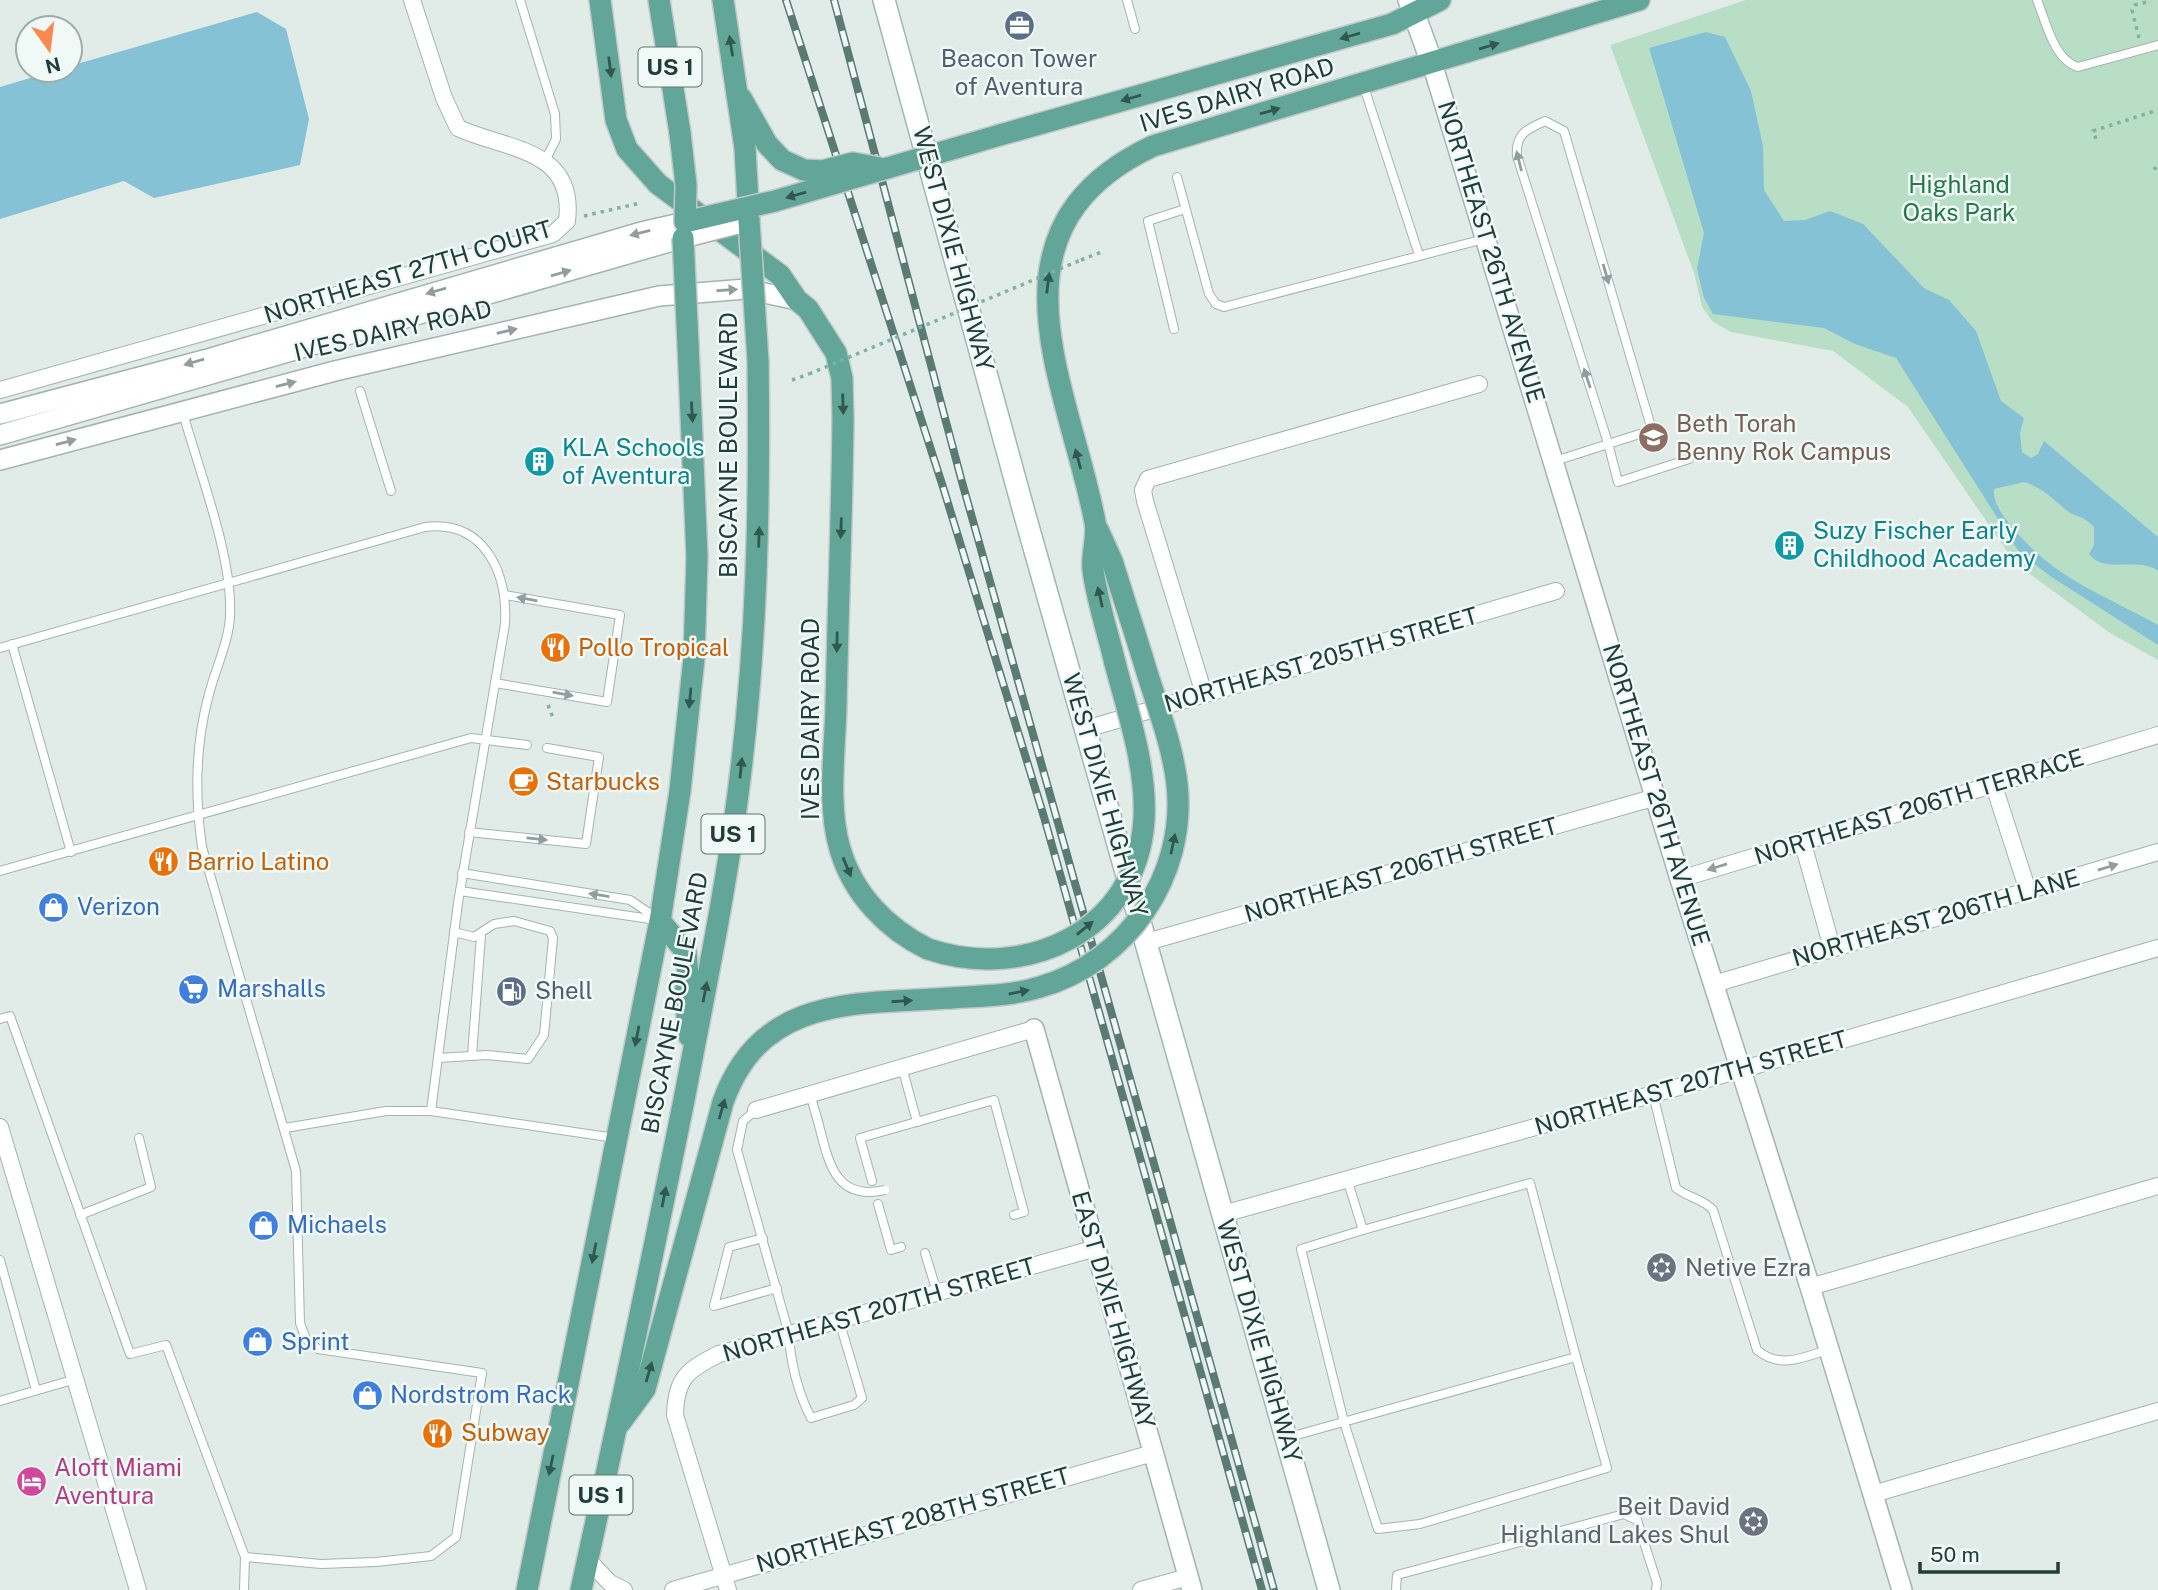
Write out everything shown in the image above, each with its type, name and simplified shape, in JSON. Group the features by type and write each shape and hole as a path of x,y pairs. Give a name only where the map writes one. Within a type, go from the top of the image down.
{"main road":[{"path":"600,0 616,120 632,158 658,184 780,275 797,300"},
{"name":"BISCAYNE BOULEVARD","path":"527,1590 660,921 685,757 695,629 696,502 684,230 686,185 659,0"},
{"name":"BISCAYNE BOULEVARD","path":"581,1590 726,883 747,720 760,512 758,361 745,148 723,0"},
{"name":"WEST DIXIE HIGHWAY","path":"884,0 1329,1590"},
{"name":"IVES DAIRY ROAD","path":"684,230 749,214 1000,135 1392,24 1412,6 1440,0"},
{"name":"IVES DAIRY ROAD","path":"797,300 808,309 828,338 836,353 842,378 835,741 837,836 846,867 865,899 896,930 928,949 952,957 982,961 1010,960 1038,954 1079,933 1101,914 1119,891 1138,849 1144,806 1138,758 1093,569 1096,525 1059,384 1046,319 1050,267 1069,219 1100,179 1128,159 1153,146 1639,0"},
{"name":"NORTHEAST 26TH AVENUE","path":"1412,6 1432,63"},
{"path":"738,93 767,144 782,160 804,170 822,171 853,163 886,169"},
{"path":"615,1430 645,1390 733,1077 759,1043 784,1024 809,1012 844,1006 1002,995 1063,980 1117,945 1153,899 1174,842 1178,803 1170,754 1142,656 1112,561 1096,525"},
{"path":"660,921 686,952 688,976 685,994 691,1059"}],"street":[{"path":"412,0 444,98 458,128 487,141 527,149 545,161"},
{"name":"NORTHEAST 26TH AVENUE","path":"1432,63 1680,878 1810,1287 1902,1590"},
{"name":"NORTHEAST 27TH COURT","path":"0,390 553,234 567,221 569,206 562,180 545,161"},
{"name":"IVES DAIRY ROAD","path":"0,414 684,230"},
{"name":"IVES DAIRY ROAD","path":"0,435 598,253"},
{"name":"IVES DAIRY ROAD","path":"0,460 182,410 659,296 746,289 797,300"},
{"path":"1204,694 1145,501 1145,483 1168,471 1479,384"},
{"name":"NORTHEAST 205TH STREET","path":"1086,729 1556,592"},
{"name":"NORTHEAST 206TH TERRACE","path":"1680,878 2158,735"},
{"path":"1994,786 2028,891"},
{"name":"NORTHEAST 206TH STREET","path":"1147,942 1656,797"},
{"path":"1802,841 1832,948"},
{"name":"NORTHEAST 206TH LANE","path":"1714,984 2158,852"},
{"name":"NORTHEAST 207TH STREET","path":"1223,1214 1740,1070 2158,948"},
{"path":"756,1110 1034,1029"},
{"name":"EAST DIXIE HIGHWAY","path":"1034,1029 1190,1583"},
{"path":"0,1127 5,1160 76,1379 138,1590"},
{"path":"1810,1287 2158,1186"},
{"name":"NORTHEAST 207TH STREET","path":"723,1574 675,1415 676,1391 691,1368 719,1354 1096,1248"},
{"path":"1873,1494 2158,1411"},
{"name":"NORTHEAST 208TH STREET","path":"673,1590 1153,1453"},
{"path":"588,1560 610,1583 624,1590"},
{"path":"723,1574 727,1590"},
{"path":"1141,1590 1190,1583"}],"lane":[{"path":"520,0 555,114 556,139 545,161"},
{"path":"1127,0 1135,29"},
{"path":"2037,0 2059,52 2068,64 2078,67 2158,45"},
{"path":"1363,84 1419,255"},
{"path":"1555,461 1608,443 1652,430 1564,131 1545,121 1523,131 1516,143 1517,156 1608,443 1618,482 1689,459"},
{"path":"1177,177 1209,294 1224,307 1487,238"},
{"path":"1174,329 1149,221 1185,209"},
{"path":"360,391 391,491"},
{"path":"182,410 226,566 230,617 207,702 197,784 202,847 296,1171 300,1323 306,1339 318,1349 482,1373 456,1537 431,1556 376,1562 321,1564 245,1557"},
{"path":"0,648 439,525 453,527 481,545 494,562 505,595 505,624 460,891 431,1111"},
{"path":"495,683 607,702 620,615 505,595"},
{"path":"12,644 71,852"},
{"path":"0,872 471,738 527,745"},
{"path":"469,832 586,844 599,757 547,748"},
{"path":"463,873 630,900 660,921"},
{"path":"460,891 660,921"},
{"path":"438,1058 472,1056 528,1059 544,1035 552,950 550,931 514,921 494,924 474,937 454,932"},
{"path":"472,1056 481,934"},
{"path":"0,1019 10,1016 130,1354 166,1345 245,1557 244,1590"},
{"path":"902,1067 917,1122"},
{"path":"810,1094 832,1172 850,1189 867,1194 885,1190"},
{"path":"1653,1094 1676,1188 1687,1197 1705,1201 1713,1210 1757,1350 1769,1360 1787,1362 1829,1350"},
{"path":"872,1181 860,1138 993,1100 1024,1212 1014,1215"},
{"path":"756,1110 743,1121 737,1150 777,1288 789,1334 790,1351 811,1418 855,1405 862,1398 839,1319"},
{"path":"285,1128 386,1111 431,1111 617,1139"},
{"path":"80,1215 151,1187 139,1138"},
{"path":"1348,1179 1363,1230"},
{"path":"1530,1183 1576,1357 1607,1468 1420,1524 1378,1529 1344,1422 1301,1249 1530,1183"},
{"path":"878,1204 891,1250 901,1247"},
{"path":"763,1238 729,1248 713,1306 777,1288"},
{"path":"925,1253 937,1292"},
{"path":"0,1260 36,1390"},
{"path":"1286,1438 1576,1357"},
{"path":"0,1401 76,1379"},
{"path":"1395,1590 1397,1575 1624,1514 1637,1520 1657,1583 1656,1590"}],"path":[{"path":"2142,50 2132,10 2135,5 2151,1"},
{"path":"2096,139 2094,131 2158,110"},
{"path":"2154,167 2158,172"},
{"path":"588,215 640,203"},
{"path":"792,380 1102,251"},
{"path":"548,705 553,718"}],"green space":[{"name":"Highland Oaks Park","path":"1746,0 2158,0 2158,660 2110,633 2015,563 1908,407 1833,351 1731,332 1713,322 1702,307 1694,273 1610,45"}],"water":[{"path":"257,12 286,29 309,119 300,165 154,198 124,181 0,219 0,87 14,83 84,84 84,62"},
{"path":"1706,32 1725,37 1751,91 1763,146 1764,190 1784,221 1805,220 1830,211 1863,224 1924,288 1949,300 1976,331 2001,401 2024,418 2020,433 2022,452 2031,458 2038,454 2044,441 2158,537 2158,571 2141,565 2104,563 2089,554 2094,545 2094,527 2042,490 2024,482 1994,489 1999,509 2029,545 2045,560 2080,584 2158,625 2158,645 2050,576 2019,552 1896,358 1855,344 1824,328 1713,314 1704,298 1697,269 1704,233 1649,48"}],"railway":[{"path":"786,0 943,487 1044,817 1262,1590"},
{"path":"834,0 962,482 1274,1590"}],"place":[{"name":"Beacon Tower of Aventura","path":"1019,25"},
{"name":"Beth Torah Benny Rok Campus","path":"1653,438"},
{"name":"KLA Schools of Aventura","path":"539,462"},
{"name":"Suzy Fischer Early Childhood Academy","path":"1790,545"},
{"name":"Pollo Tropical","path":"555,648"},
{"name":"Starbucks","path":"523,782"},
{"name":"Barrio Latino","path":"164,862"},
{"name":"Verizon","path":"54,907"},
{"name":"Marshalls","path":"194,989"},
{"name":"Shell","path":"512,991"},
{"name":"Michaels","path":"264,1225"},
{"name":"Netive Ezra","path":"1662,1268"},
{"name":"Sprint","path":"258,1342"},
{"name":"Nordstrom Rack","path":"367,1395"},
{"name":"Subway","path":"438,1433"},
{"name":"Aloft Miami Aventura","path":"31,1482"},
{"name":"Beit David Highland Lakes Shul","path":"1753,1521"}]}
